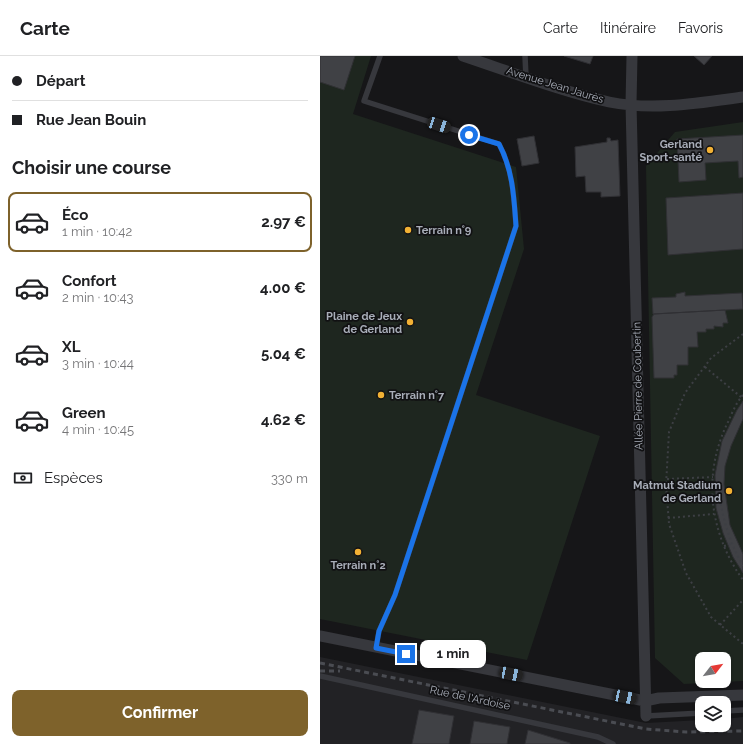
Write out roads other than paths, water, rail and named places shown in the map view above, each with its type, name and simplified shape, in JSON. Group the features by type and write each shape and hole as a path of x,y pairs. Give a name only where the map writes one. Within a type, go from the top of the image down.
{"street":[{"name":"Avenue Jean Jaurès","path":"463,56 595,98 631,104 676,105 743,97"},
{"name":"Allée Pierre de Coubertin","path":"632,56 631,104 646,716"},
{"path":"320,636 645,701 659,698 743,695"}],"lane":[{"path":"376,648 379,631 395,595 516,226 512,182 506,158 499,144 364,101 380,56"},
{"path":"525,56 526,77"},
{"name":"Rue de l'Ardoise","path":"320,676 598,737 614,744"},
{"path":"731,711 743,710"},
{"path":"646,716 695,712"}],"railway":[{"path":"320,663 646,729 686,732 743,731"},
{"path":"320,671 340,671"}],"place":[{"name":"Gerland Sport-santé","path":"710,150"},
{"name":"Terrain n°9","path":"408,230"},
{"name":"Plaine de Jeux de Gerland","path":"410,322"},
{"name":"Terrain n°7","path":"381,395"},
{"name":"Matmut Stadium de Gerland","path":"729,491"},
{"name":"Terrain n°2","path":"358,552"}]}
